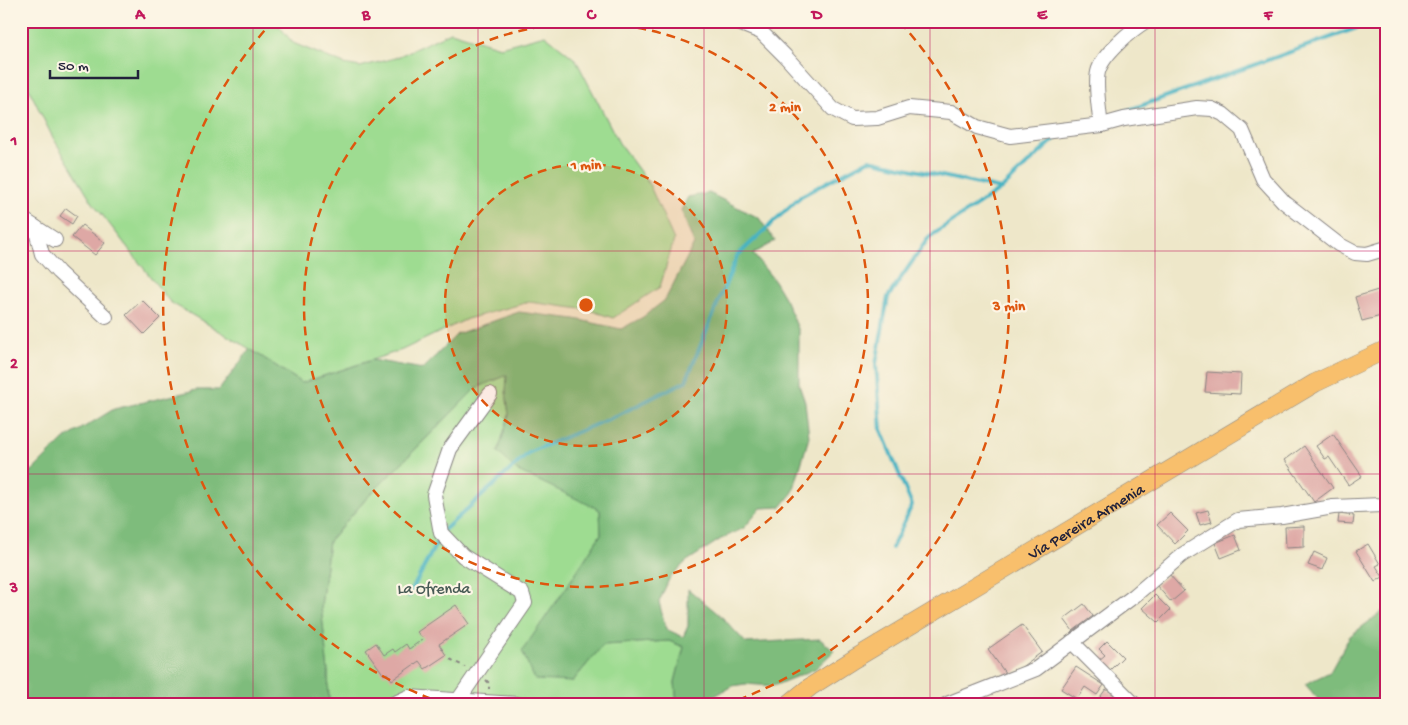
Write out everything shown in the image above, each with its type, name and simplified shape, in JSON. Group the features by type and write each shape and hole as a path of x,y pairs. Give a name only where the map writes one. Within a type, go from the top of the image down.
{"main road":[{"name":"Vía Pereira Armenia","path":"789,704 810,687 854,659 1223,437 1315,383 1387,349"}],"street":[{"path":"726,21 736,22 761,32 833,109 852,119 878,118 909,108 951,112 977,127 1010,136 1102,125 1124,119 1197,108 1212,109 1223,114 1242,130 1263,180 1284,202 1338,244 1355,253 1368,254 1387,248"},
{"path":"1102,125 1100,120 1097,73 1103,61 1135,28 1146,21"},
{"path":"21,218 55,240"},
{"path":"35,227 42,254 58,272 106,317"},
{"path":"459,699 525,603 522,593 463,556 441,533 434,495 450,449 490,394"},
{"path":"947,704 1036,669 1134,596 1182,555 1238,520 1387,503"},
{"path":"1072,642 1134,704"},
{"path":"393,704 408,698 459,699 517,704"}],"green space":[{"path":"21,21 275,21 293,43 344,64 360,67 395,58 451,32 500,47 545,35 576,60 619,143 649,184 674,240 660,287 613,318 589,310 529,302 467,319 402,350 302,383 250,349 170,302 93,203 52,136 21,73"},
{"path":"709,193 759,218 775,241 753,254 773,279 786,301 799,331 799,385 805,402 809,437 793,492 781,507 761,508 744,528 721,539 687,561 670,577 659,602 666,629 683,637 688,626 688,589 722,617 746,643 820,639 834,651 815,669 773,686 745,684 732,686 701,704 677,704 675,682 684,647 669,641 603,645 572,682 535,680 522,651 601,534 600,510 516,470 498,452 509,415 506,391 507,375 476,388 366,499 329,541 321,606 328,672 329,704 21,704 21,471 32,471 63,440 114,409 196,390 219,390 250,349 302,383 372,360 423,369 457,334 519,312 575,319 621,329 643,317 665,300 694,244 681,210 688,197"},
{"name":"La Ofrenda","path":"508,375 506,391 509,415 498,452 516,470 600,509 601,534 568,585 572,682 603,645 669,641 684,647 675,682 677,704 329,704 328,672 321,606 329,541 366,499 476,388"},
{"path":"1387,608 1387,704 1322,704 1305,684 1330,672 1350,636"}],"building":[{"path":"66,208 77,216 72,224 60,216"},
{"path":"82,225 105,243 95,255 72,237"},
{"path":"1378,290 1385,315 1362,321 1355,297"},
{"path":"142,300 160,318 144,334 126,315"},
{"path":"1207,372 1241,374 1240,394 1205,392"},
{"path":"1333,434 1362,476 1348,485 1329,457 1325,459 1316,446"},
{"path":"1304,446 1333,488 1314,502 1285,460"},
{"path":"1208,510 1212,522 1200,525 1196,513"},
{"path":"1170,513 1188,531 1175,544 1157,525"},
{"path":"1339,514 1354,516 1353,524 1338,523"},
{"path":"1304,526 1304,547 1286,548 1285,527"},
{"path":"1235,535 1241,550 1221,558 1215,543"},
{"path":"1368,544 1380,564 1376,566 1383,577 1375,582 1356,551"},
{"path":"1314,552 1327,558 1322,570 1308,565"},
{"path":"1169,574 1184,591 1171,602 1156,585"},
{"path":"1155,595 1170,610 1158,622 1142,608"},
{"path":"1084,604 1093,616 1073,631 1064,619"},
{"path":"456,605 469,624 439,644 446,655 425,669 419,661 392,680 387,673 384,675 366,650 376,643 384,655 393,649 395,652 406,644 409,649 423,639 417,632"},
{"path":"1022,625 1042,652 1008,677 988,649"},
{"path":"1107,641 1123,657 1108,672 1098,661 1105,655 1099,649"},
{"path":"1076,667 1104,685 1097,695 1085,687 1077,699 1061,689"},
{"path":"1106,689 1121,700 1119,704 1095,704"}],"waterway":[{"path":"1118,114 1376,21"},
{"path":"892,548 912,505 881,430 876,364 888,297 929,237 1001,189 1060,134"},
{"path":"444,530 530,452 616,416 686,381 737,256 801,196 869,160 1001,189"},
{"path":"409,596 440,536"}]}
